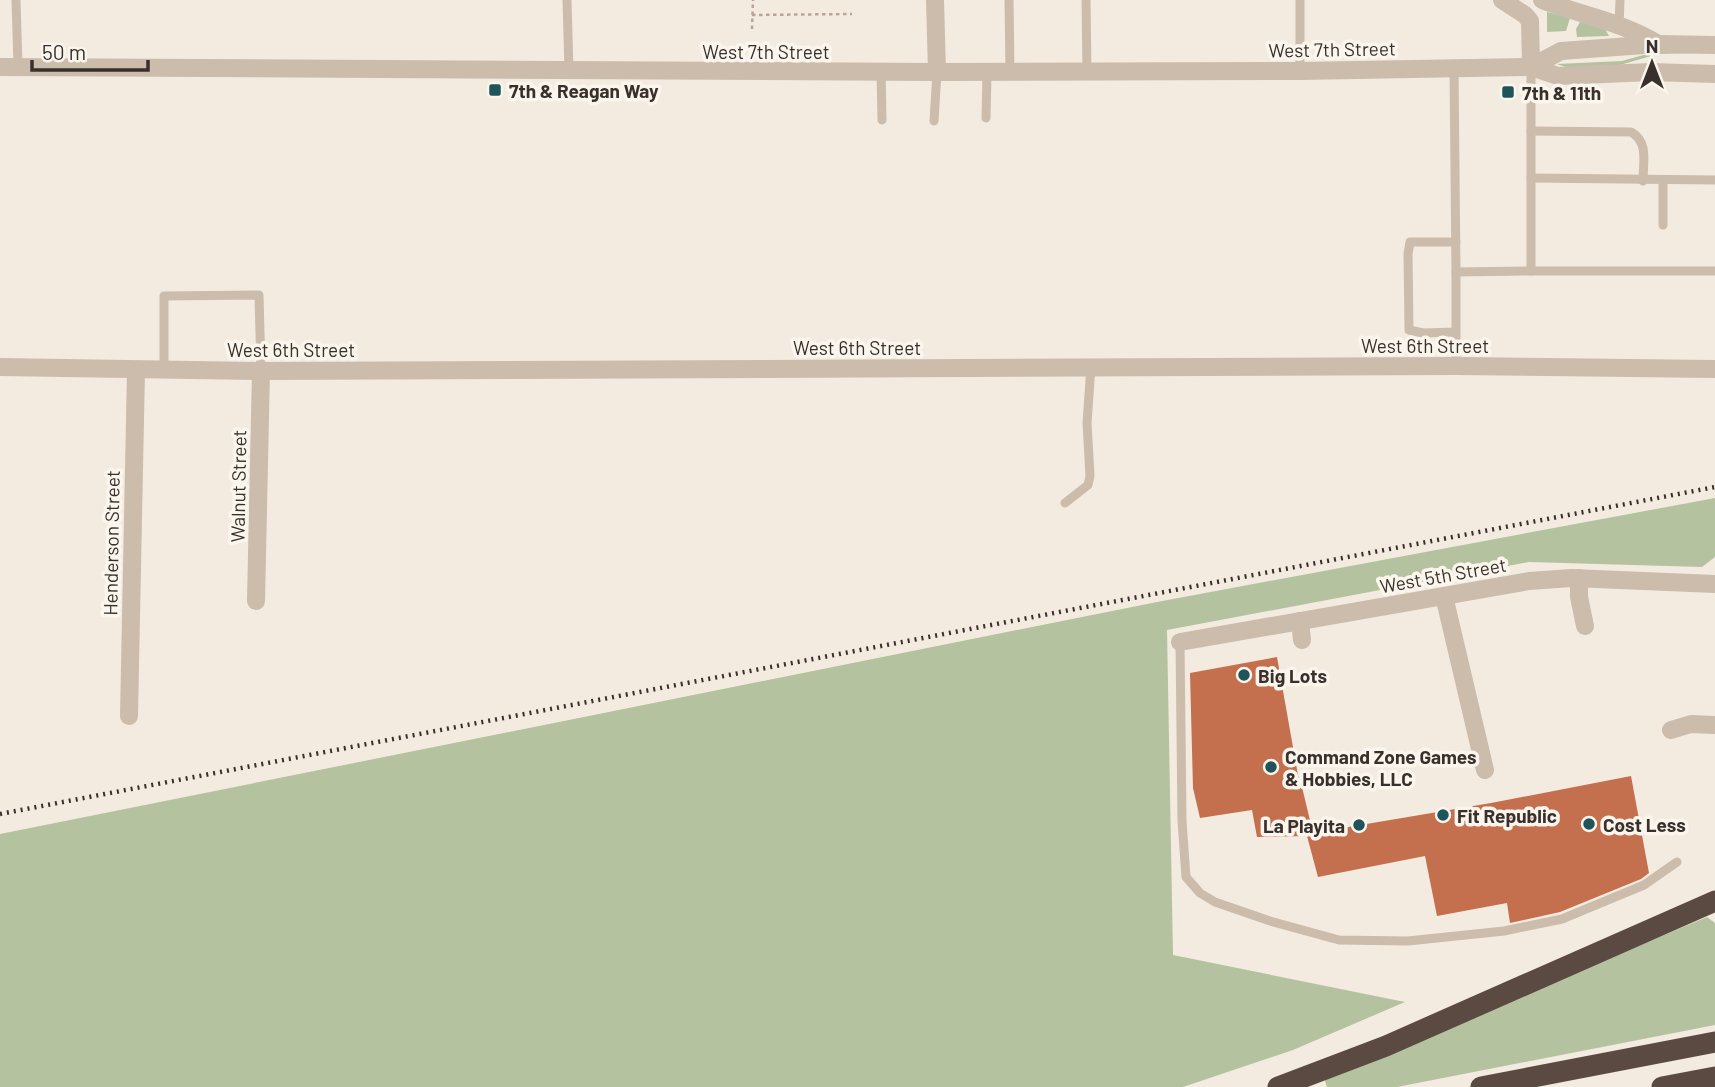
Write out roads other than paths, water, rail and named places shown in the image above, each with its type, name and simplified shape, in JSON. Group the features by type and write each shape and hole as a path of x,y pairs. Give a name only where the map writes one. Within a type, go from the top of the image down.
{"highway":[{"path":"1278,1087 1386,1046 1715,901"},
{"path":"1480,1087 1706,1044"},
{"path":"1662,1087 1709,1078"}],"street":[{"path":"935,0 937,72"},
{"path":"1502,0 1530,21 1531,67"},
{"path":"1542,0 1566,4 1619,26 1637,30 1658,44"},
{"name":"West 7th Street","path":"1531,67 1561,51 1658,44 1715,45"},
{"name":"West 7th Street","path":"9,67 881,72 1300,71 1531,67 1558,76 1651,72 1715,74"},
{"name":"West 6th Street","path":"0,368 261,371 1455,366 1715,369"},
{"name":"Henderson Street","path":"129,716 136,370"},
{"name":"Walnut Street","path":"256,601 261,371"},
{"path":"1579,578 1579,597 1585,626"},
{"name":"West 5th Street","path":"1180,642 1529,581 1579,578 1715,584"},
{"path":"1444,596 1485,770"},
{"path":"1300,621 1302,640"},
{"path":"1671,730 1691,724 1715,725"}],"lane":[{"path":"9,67 16,0"},
{"path":"567,0 569,71"},
{"path":"1009,0 1010,72"},
{"path":"1086,0 1087,72"},
{"path":"1300,0 1300,71"},
{"path":"1619,26 1620,0"},
{"path":"1531,67 1531,271"},
{"path":"1454,68 1455,366"},
{"path":"881,72 882,120"},
{"path":"934,121 937,72"},
{"path":"986,118 987,72"},
{"path":"1531,131 1631,132 1643,143 1643,181"},
{"path":"1531,178 1715,180"},
{"path":"1662,181 1663,225"},
{"path":"1455,332 1423,333 1409,330 1408,254 1410,242 1456,242"},
{"path":"1456,272 1715,271"},
{"path":"164,369 164,296 259,295 261,371"},
{"path":"1065,503 1088,485 1090,476 1087,423 1091,366"},
{"path":"1180,642 1182,821 1186,877 1200,893 1215,902 1339,940 1408,942 1504,931 1562,919 1644,885 1677,862"}],"railway":[{"path":"0,814 1715,487"}],"place":[{"name":"7th & Reagan Way","path":"495,90"},
{"name":"7th & 11th","path":"1508,92"},
{"name":"Big Lots","path":"1244,675"},
{"name":"Command Zone Games & Hobbies, LLC","path":"1271,767"},
{"name":"Fit Republic","path":"1443,815"},
{"name":"Cost Less","path":"1589,824"},
{"name":"La Playita","path":"1359,825"}]}
